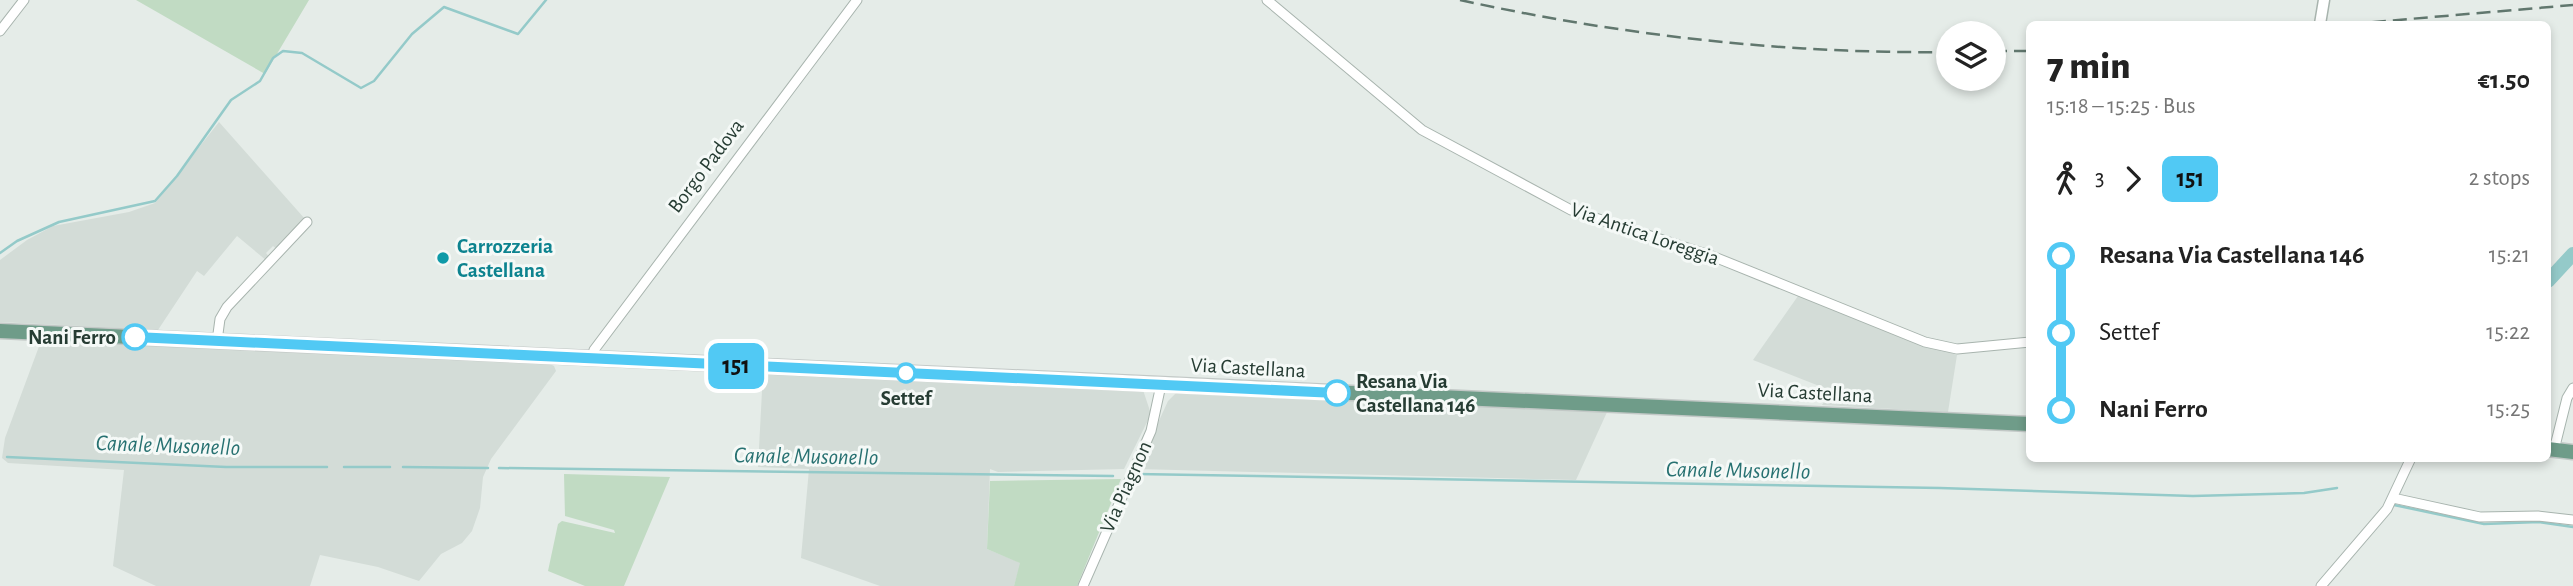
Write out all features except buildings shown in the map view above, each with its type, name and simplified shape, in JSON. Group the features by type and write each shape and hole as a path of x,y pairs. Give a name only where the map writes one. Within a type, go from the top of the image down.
{"main road":[{"path":"0,331 592,358"},
{"name":"Via Castellana","path":"592,358 2026,424"},
{"path":"2551,449 2573,452"}],"street":[{"path":"0,31 24,0"},
{"name":"Borgo Padova","path":"592,358 594,350 857,0"},
{"name":"Via Antica Loreggia","path":"1267,0 1422,130 1571,210 1713,256 1925,342 1957,349 2026,342"},
{"path":"2321,21 2324,0"},
{"path":"217,341 220,319 227,306 307,222"},
{"name":"Via Piagnon","path":"1083,586 1151,431 1161,385"},
{"path":"2551,449 2567,398 2573,388"},
{"path":"2321,586 2378,522 2393,498 2409,462"},
{"path":"2393,498 2480,517 2538,516 2573,520"}],"shaded area":[{"path":"219,122 305,219 278,250 273,246 266,253 270,258 267,261 237,236 204,276 197,271 158,330 0,322 0,260 27,240 53,226 129,212 155,203"},
{"path":"1798,296 1957,355 1948,412 1822,405 1832,391 1753,360"},
{"path":"41,341 550,364 556,371 491,459 483,477 480,508 472,531 462,543 441,554 419,581 378,567 320,555 310,586 156,586 113,566 124,470 8,463 2,458 5,438"},
{"path":"763,372 1143,390 1151,414 1124,469 998,472 990,469 987,549 1021,563 1014,586 880,586 801,558 809,469 758,467"},
{"path":"1177,392 1608,410 1576,480 1137,469 1168,401"}],"green space":[{"path":"136,0 309,0 265,74"},
{"path":"564,474 670,477 624,586 585,586 548,571 558,524 562,521 615,533 614,530 565,516"},
{"path":"1121,479 1077,586 1014,586 1020,563 987,549 990,481"}],"waterway":[{"path":"0,253 17,241 59,222 155,201 177,176 231,100 260,81 273,58 283,51 302,53 361,88 374,81 412,34 444,7 518,34 546,0"},
{"path":"2551,278 2573,254"},
{"name":"Canale Musonello","path":"7,457 226,467 327,467"},
{"name":"Canale Musonello","path":"344,467 390,467"},
{"name":"Canale Musonello","path":"403,467 488,468"},
{"name":"Canale Musonello","path":"499,468 1113,476"},
{"name":"Canale Musonello","path":"1137,474 1940,488 2193,496 2304,493 2337,488"},
{"name":"Canale Musonello","path":"2394,505 2484,524 2539,522 2573,527"}],"railway":[{"path":"1460,0 1581,23 1702,40 1825,50 1936,52"},
{"path":"2386,21 2573,5"},
{"path":"2006,51 2026,51"}],"bus line":[{"name":"151","path":"135,337 1337,393"}],"place":[{"name":"Carrozzeria Castellana","path":"443,258"},
{"name":"Nani Ferro","path":"135,337"},
{"name":"Settef","path":"906,373"},
{"name":"Resana Via Castellana 146","path":"1337,393"}]}
